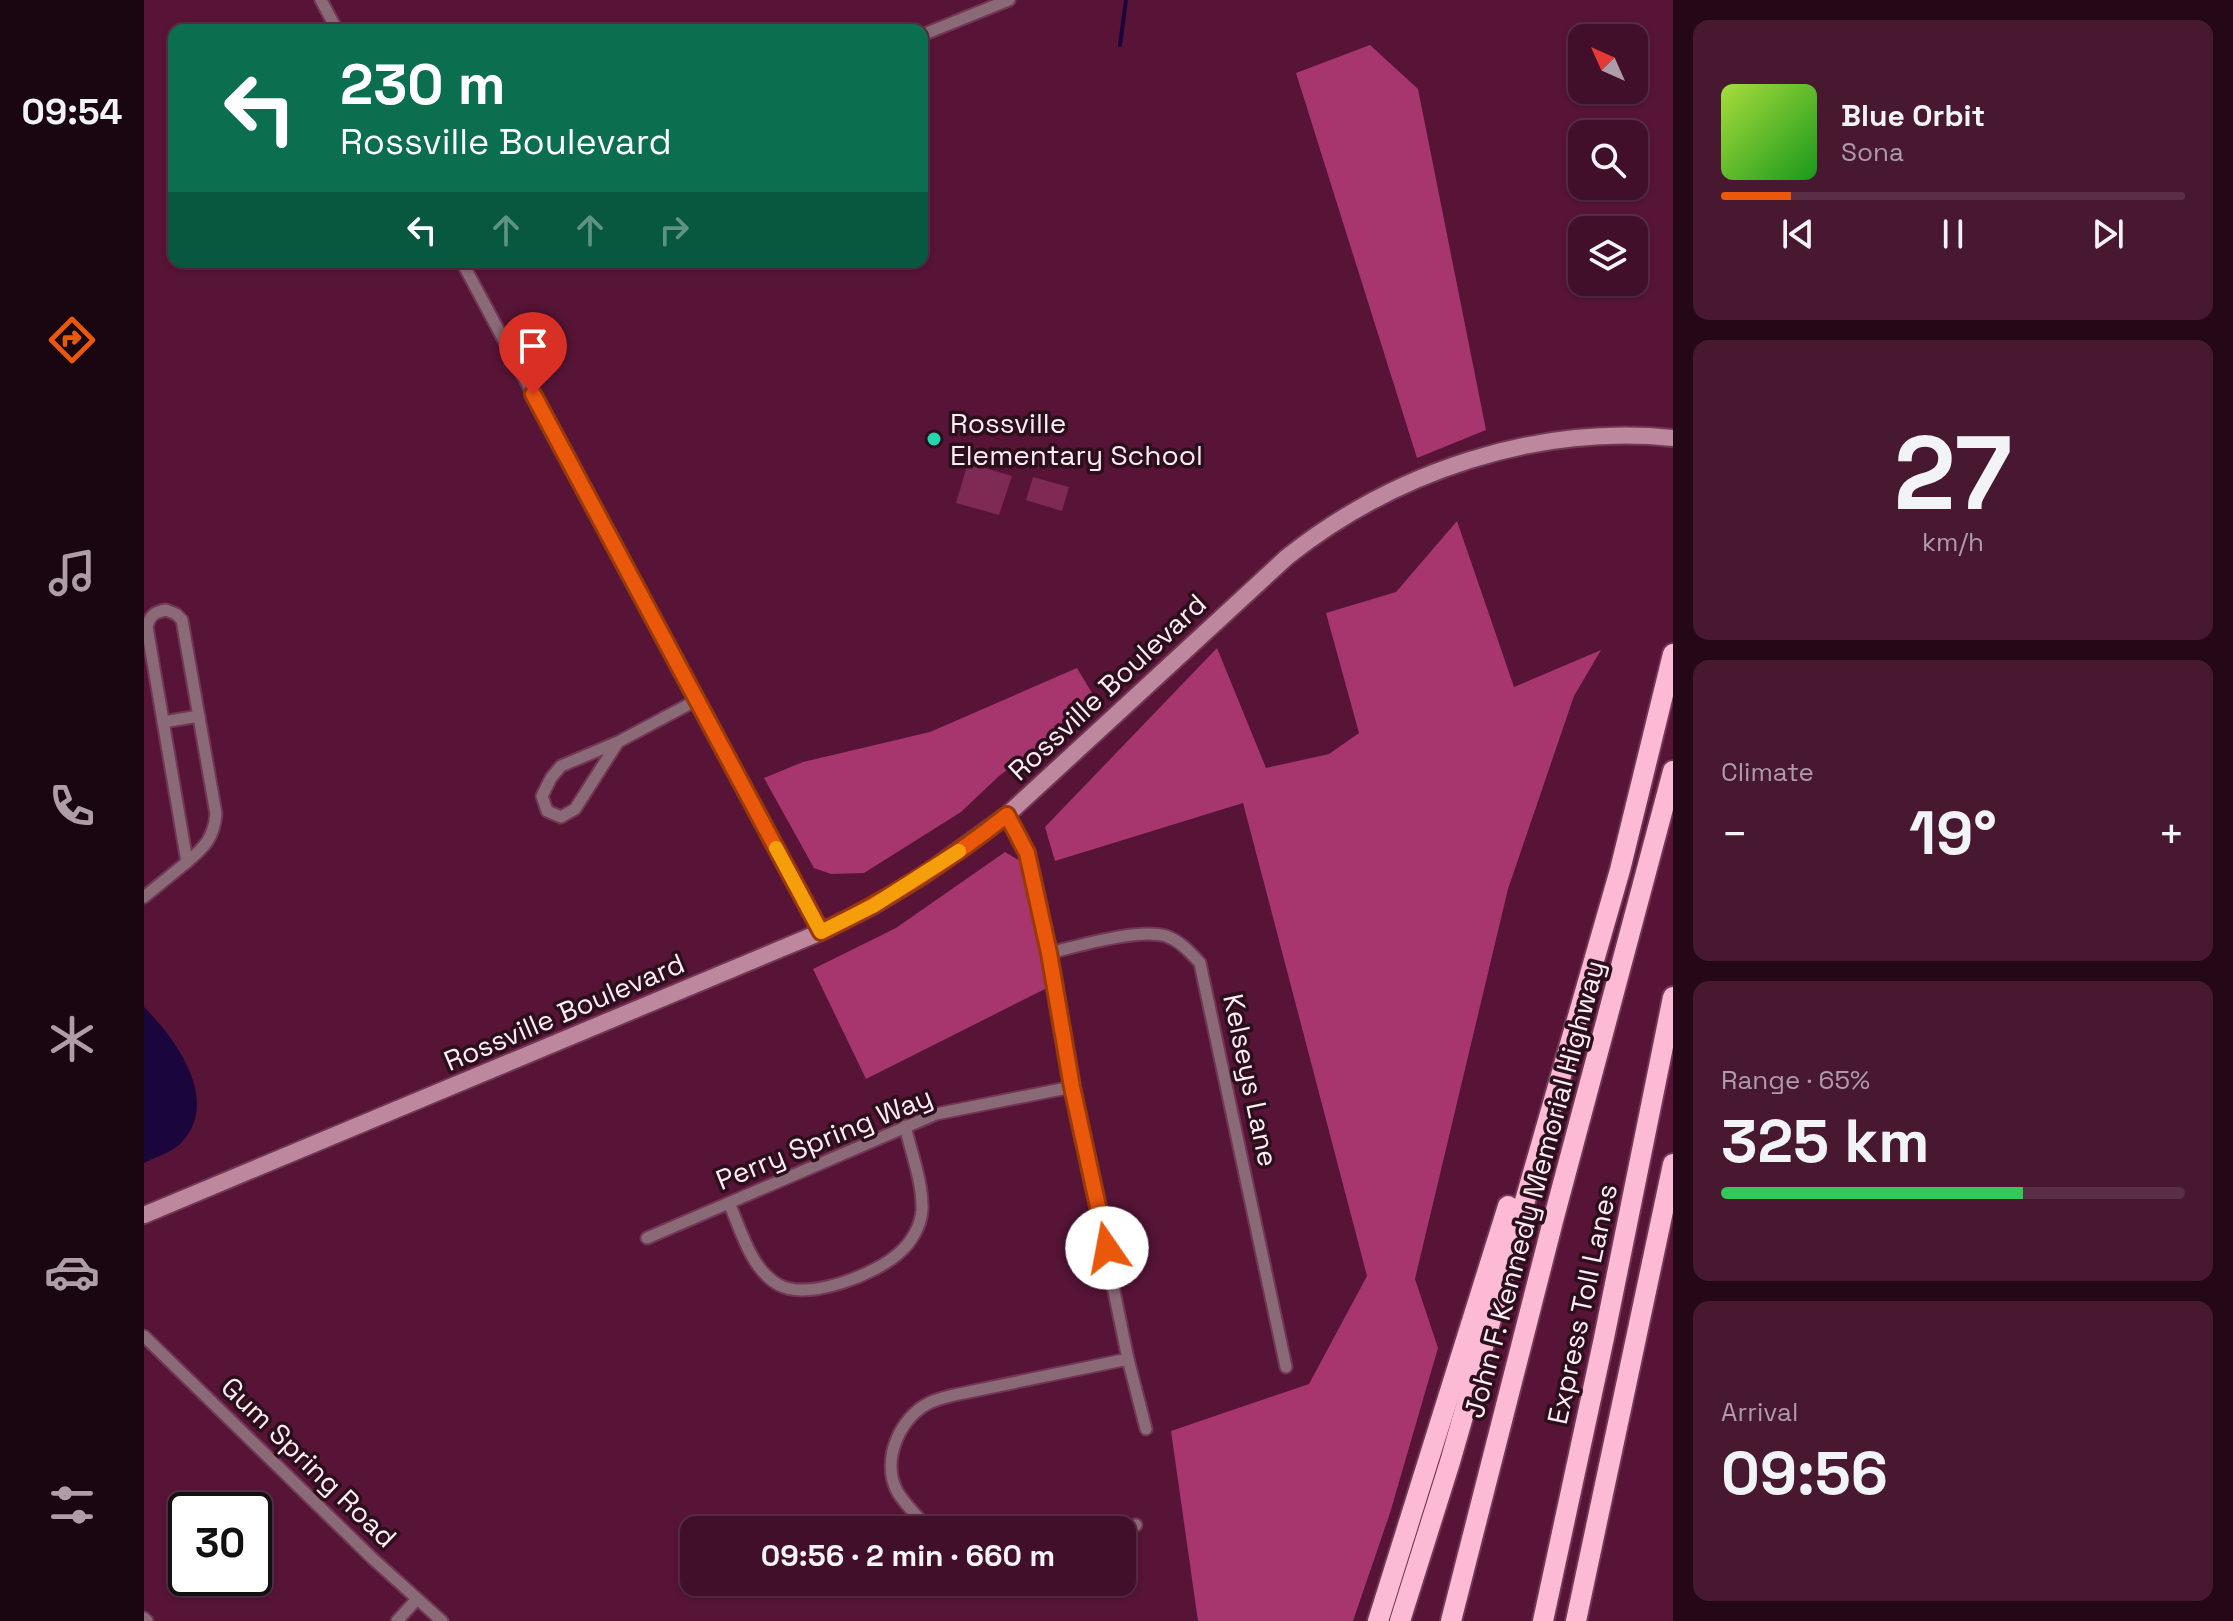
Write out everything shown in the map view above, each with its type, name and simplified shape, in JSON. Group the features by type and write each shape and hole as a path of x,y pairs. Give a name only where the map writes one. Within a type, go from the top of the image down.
{"highway":[{"path":"1400,1621 1450,1462 1612,898 1673,654"},
{"path":"1378,1621 1644,767"},
{"name":"John F. Kennedy Memorial Highway","path":"1451,1621 1673,771"},
{"name":"Express Toll Lanes","path":"1543,1621 1673,997"},
{"path":"1576,1621 1673,1164"}],"main road":[{"name":"Rossville Boulevard","path":"144,1215 821,932 873,906 924,875 1007,815 1268,573 1305,542 1345,517 1429,475 1513,448 1580,438 1673,438"}],"street":[{"path":"321,0 334,24"},
{"path":"928,33 1009,0"},
{"path":"465,268 821,932"},
{"path":"144,897 187,862 210,841 216,814 182,620 166,610 149,618 147,627 187,862"},
{"path":"618,742 575,809 561,817 547,811 542,796 561,766 618,742 697,700"},
{"path":"163,722 199,716"},
{"path":"1007,815 1027,853 1128,1359 1146,1429"},
{"name":"Kelseys Lane","path":"1049,953 1148,933 1167,936 1185,947 1200,963 1286,1367"},
{"name":"Perry Spring Way","path":"647,1238 936,1114 1072,1087"},
{"path":"729,1203 756,1263 765,1275 780,1285 805,1292 822,1290 865,1272 898,1254 918,1228 922,1211 920,1193 905,1126"},
{"name":"Gum Spring Road","path":"144,1336 442,1621"},
{"path":"919,1516 896,1488 891,1465 902,1429 913,1414 930,1403 954,1395 1128,1359"},
{"path":"397,1621 417,1599"}],"shaded area":[{"path":"1370,45 1418,89 1486,430 1417,458 1296,73"},
{"path":"968,463 1012,476 999,515 956,503"},
{"path":"1033,477 1069,487 1062,511 1026,500"},
{"path":"1457,521 1514,687 1601,650 1574,696 1508,889 1415,1279 1438,1348 1390,1513 1353,1621 1198,1621 1171,1431 1309,1384 1367,1276 1243,803 1055,861 1045,827 1217,648 1266,768 1329,754 1359,733 1326,613 1396,592"},
{"path":"1077,668 1092,693 1037,748 999,776 961,812 864,873 831,874 814,868 764,778 803,762 930,732"},
{"path":"1005,852 1032,868 1051,986 866,1079 813,969 896,928"},
{"path":"144,1007 180,1052 195,1089 197,1108 193,1125 182,1142 144,1163"}],"waterway":[{"path":"1120,45 1126,0"}],"slow traffic":[{"path":"776,848 821,932 873,906 959,851"}],"place":[{"name":"Rossville Elementary School","path":"934,439"}],"route":[{"path":"533,394 821,932 873,906 924,875 1007,815 1027,853 1107,1248"}]}
